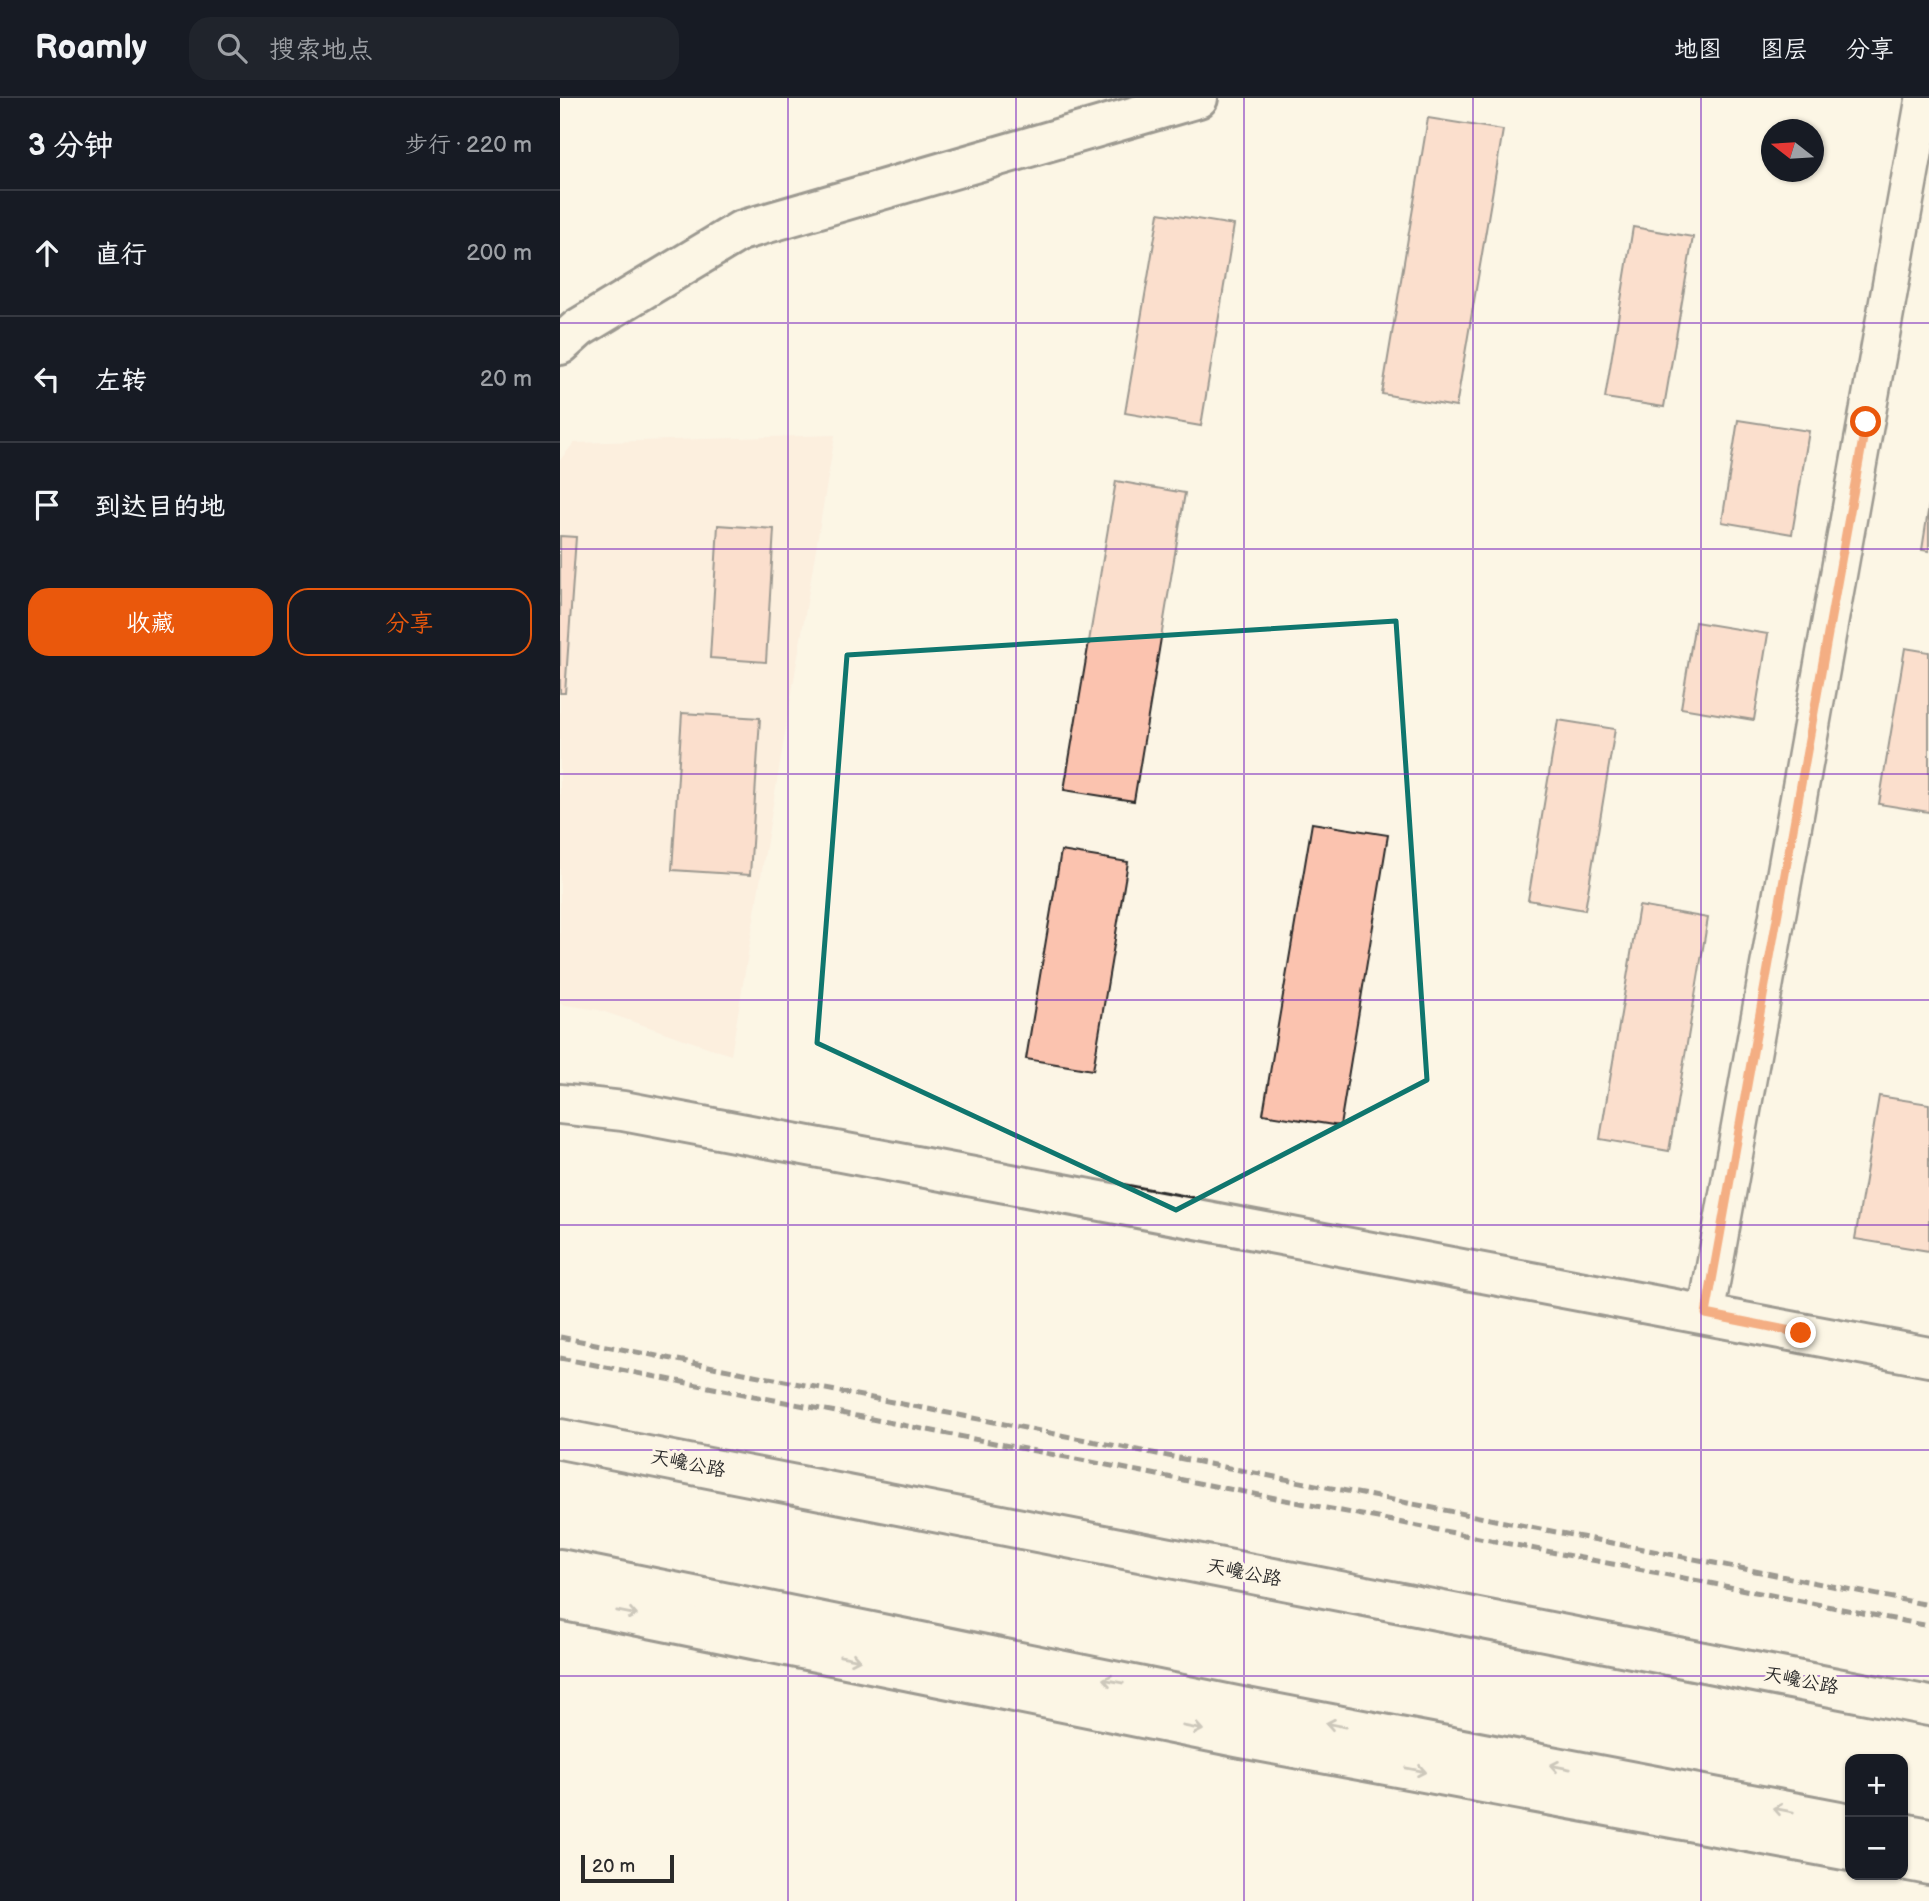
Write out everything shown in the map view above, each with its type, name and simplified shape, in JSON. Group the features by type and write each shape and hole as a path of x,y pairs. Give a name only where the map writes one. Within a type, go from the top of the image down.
{"main road":[{"path":"560,345 579,328 740,231 1198,98"},
{"path":"560,1104 623,1111 1929,1357"},
{"name":"天巉公路","path":"560,1439 1929,1706"},
{"path":"560,1569 1247,1708 1845,1822"},
{"path":"560,1600 1241,1738 1845,1850"},
{"path":"1908,1834 1929,1838"},
{"path":"1908,1861 1929,1865"}],"street":[{"path":"1706,1314 1924,98"}],"highlighted area":[{"path":"1396,621 1427,1080 1176,1210 817,1043 847,655"}],"shaded area":[{"path":"835,435 731,1055 599,1010 560,1004 560,460 574,443"}],"building":[{"path":"1428,118 1503,130 1456,407 1382,394"},
{"path":"1159,213 1234,225 1201,426 1125,413"},
{"path":"1633,227 1693,237 1664,407 1605,398"},
{"path":"1738,420 1809,431 1792,534 1722,522"},
{"path":"1116,481 1185,493 1134,801 1064,790"},
{"path":"1929,505 1929,551 1922,550"},
{"path":"718,525 774,529 766,662 710,658"},
{"path":"560,536 576,537 565,693 560,693"},
{"path":"1695,622 1768,634 1754,720 1681,708"},
{"path":"1905,648 1929,652 1929,812 1879,804"},
{"path":"682,713 760,718 750,875 672,870"},
{"path":"1558,720 1615,729 1585,910 1528,900"},
{"path":"1312,823 1388,835 1340,1126 1263,1114"},
{"path":"1061,851 1128,862 1093,1070 1026,1059"},
{"path":"1639,906 1708,918 1669,1151 1600,1139"},
{"path":"1879,1096 1929,1104 1929,1251 1855,1239"}],"railway":[{"path":"560,1337 1929,1605"},
{"path":"560,1358 1929,1626"}],"route":[{"path":"1801,1333 1706,1314 1866,422"}]}
